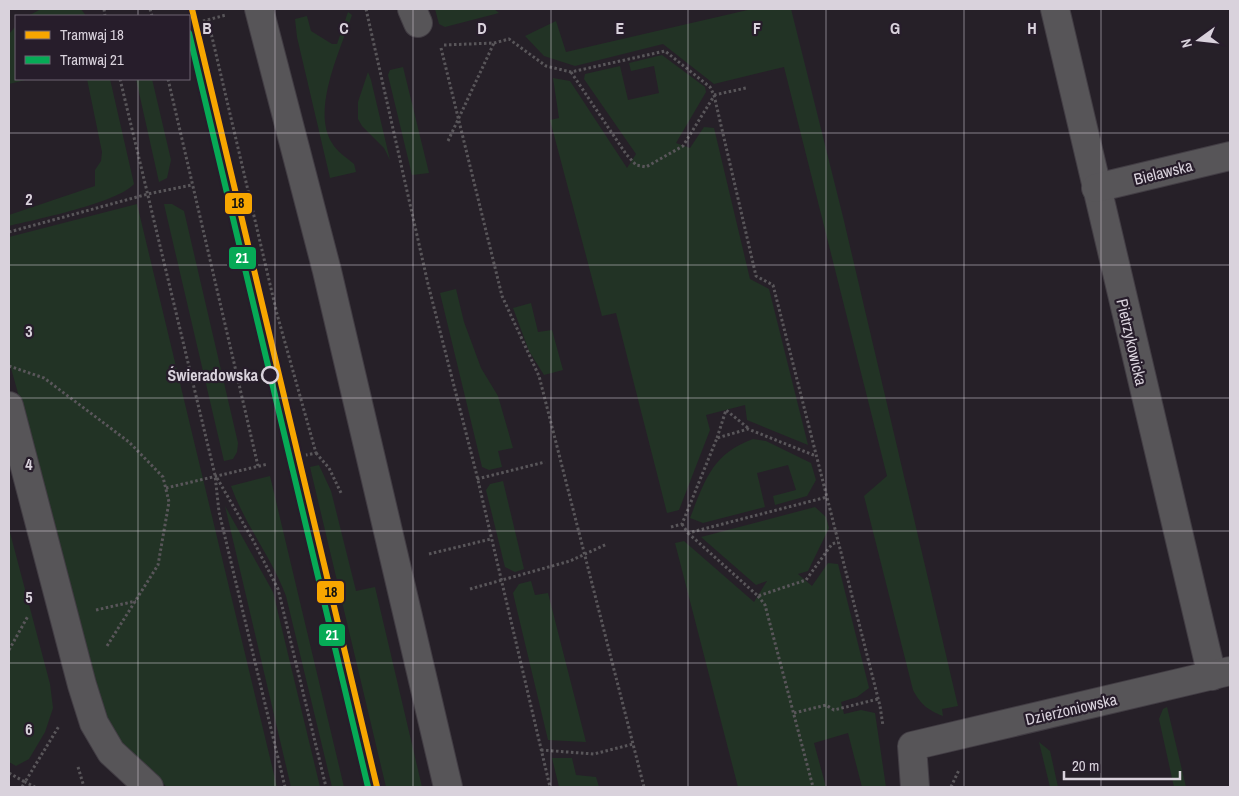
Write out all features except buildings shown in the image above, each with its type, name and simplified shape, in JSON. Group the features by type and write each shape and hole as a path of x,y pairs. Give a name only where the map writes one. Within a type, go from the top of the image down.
{"street":[{"path":"259,9 327,271 448,787"},
{"name":"Pietrzykowicka","path":"1054,9 1096,188 1221,673"},
{"name":"Bielawska","path":"1096,188 1230,156"},
{"path":"9,406 82,685 94,723 111,752 149,787"},
{"name":"Dzierżoniowska","path":"915,787 912,746 1221,673"}],"path":[{"path":"366,9 424,266 550,787"},
{"path":"203,21 226,15"},
{"path":"208,20 277,314 316,453 329,468 343,501"},
{"path":"433,47 494,43 509,39 546,66 572,72 664,51 710,87 714,96 756,276 773,285 878,698 884,733"},
{"path":"448,141 494,43"},
{"path":"441,45 502,296 539,376 644,787"},
{"path":"572,72 626,154 636,165 646,167 683,146 714,96 746,88"},
{"path":"120,80 215,475 219,512 285,787"},
{"path":"168,80 258,466"},
{"path":"9,232 148,194 192,185"},
{"path":"9,366 44,378 129,442 163,477 169,502 158,565 106,647"},
{"path":"682,524 717,438 726,410 748,429 816,456"},
{"path":"717,438 748,429"},
{"path":"306,455 316,453"},
{"path":"477,479 545,462"},
{"path":"166,488 268,464"},
{"path":"215,475 254,542 278,589 326,787"},
{"path":"688,533 827,497"},
{"path":"671,527 682,524"},
{"path":"682,524 688,533 758,596 765,605 813,787"},
{"path":"423,556 491,539"},
{"path":"758,596 806,580 832,544 838,542"},
{"path":"470,589 570,561 607,544"},
{"path":"89,609 110,608 136,601"},
{"path":"9,650 32,612"},
{"path":"794,713 826,705 834,710 878,698"},
{"path":"22,787 60,725"},
{"path":"541,750 594,754 633,744"},
{"path":"9,773 35,787"}],"green space":[{"path":"41,9 81,9 85,15 30,15"},
{"path":"435,9 494,9 499,13 445,27 439,24"},
{"path":"752,9 791,9 844,221 958,706 942,709 943,716 925,706 913,690 864,496 887,476 784,67 714,84 663,44 575,66 544,56 525,36 556,21 566,52"},
{"path":"348,12 352,15 330,79 325,113 326,129 332,143 339,152 354,164 356,172 330,178 297,37 295,19 307,16 311,31 332,44 337,44"},
{"path":"15,27 15,80 26,80 9,84 9,34"},
{"path":"662,55 705,87 706,92 676,143 690,148 704,127 714,128 750,279 769,289 808,445 747,420 745,405 706,415 710,430 679,510 667,513 616,313 602,316 550,120 559,118 553,78 570,81 627,168 636,154 584,79 585,74 620,66 628,100 659,93 654,66 631,71 629,63"},
{"path":"403,67 429,173 412,175 388,75 390,70"},
{"path":"368,72 390,160 384,148 362,126 358,119 358,102"},
{"path":"87,80 110,80 134,184 111,198 94,204 9,226 9,215 95,186 95,170 101,161 102,152"},
{"path":"136,80 152,80 171,160 167,178 159,182"},
{"path":"137,204 277,787 167,787 111,736 93,685 43,483 9,361 9,237"},
{"path":"164,204 172,204 184,211 238,443 237,452 233,459 224,461"},
{"path":"456,289 464,322 481,368 498,396 513,448 498,451 502,467 489,470 482,467 440,293"},
{"path":"531,303 538,332 552,330 563,370 544,375 529,351 513,308"},
{"path":"753,439 766,441 811,463 816,480 807,496 775,505 773,496 796,490 788,465 757,473 765,507 703,523 690,518 706,480 719,461 728,452"},
{"path":"319,465 331,491 356,591 375,587 422,787 386,787 310,467"},
{"path":"270,476 344,787 332,787 286,596 231,486"},
{"path":"503,481 524,569 515,572 505,567 486,490 490,484"},
{"path":"225,506 273,592 320,787 291,787"},
{"path":"815,507 826,517 829,528 808,571 798,574 812,586 828,563 838,564 869,688 857,697 841,702 844,714 861,710 875,713 886,787 862,787 848,733 814,743 826,787 738,787 675,543 684,541 754,602 767,581 756,585 701,537"},
{"path":"9,529 50,684 53,708 45,732 29,759 16,766 9,762"},
{"path":"531,581 535,595 548,593 586,742 548,740 513,593 519,584"},
{"path":"1167,707 1186,787 1174,787 1159,719 1163,709"},
{"path":"1039,742 1050,751 1058,787 1050,787"},
{"path":"552,758 572,758 576,775 596,777 599,787 559,787"}],"tram line":[{"name":"18","path":"192,9 377,787"},
{"name":"21","path":"190,37 368,787"}],"place":[{"name":"Świeradowska","path":"270,375"}]}
